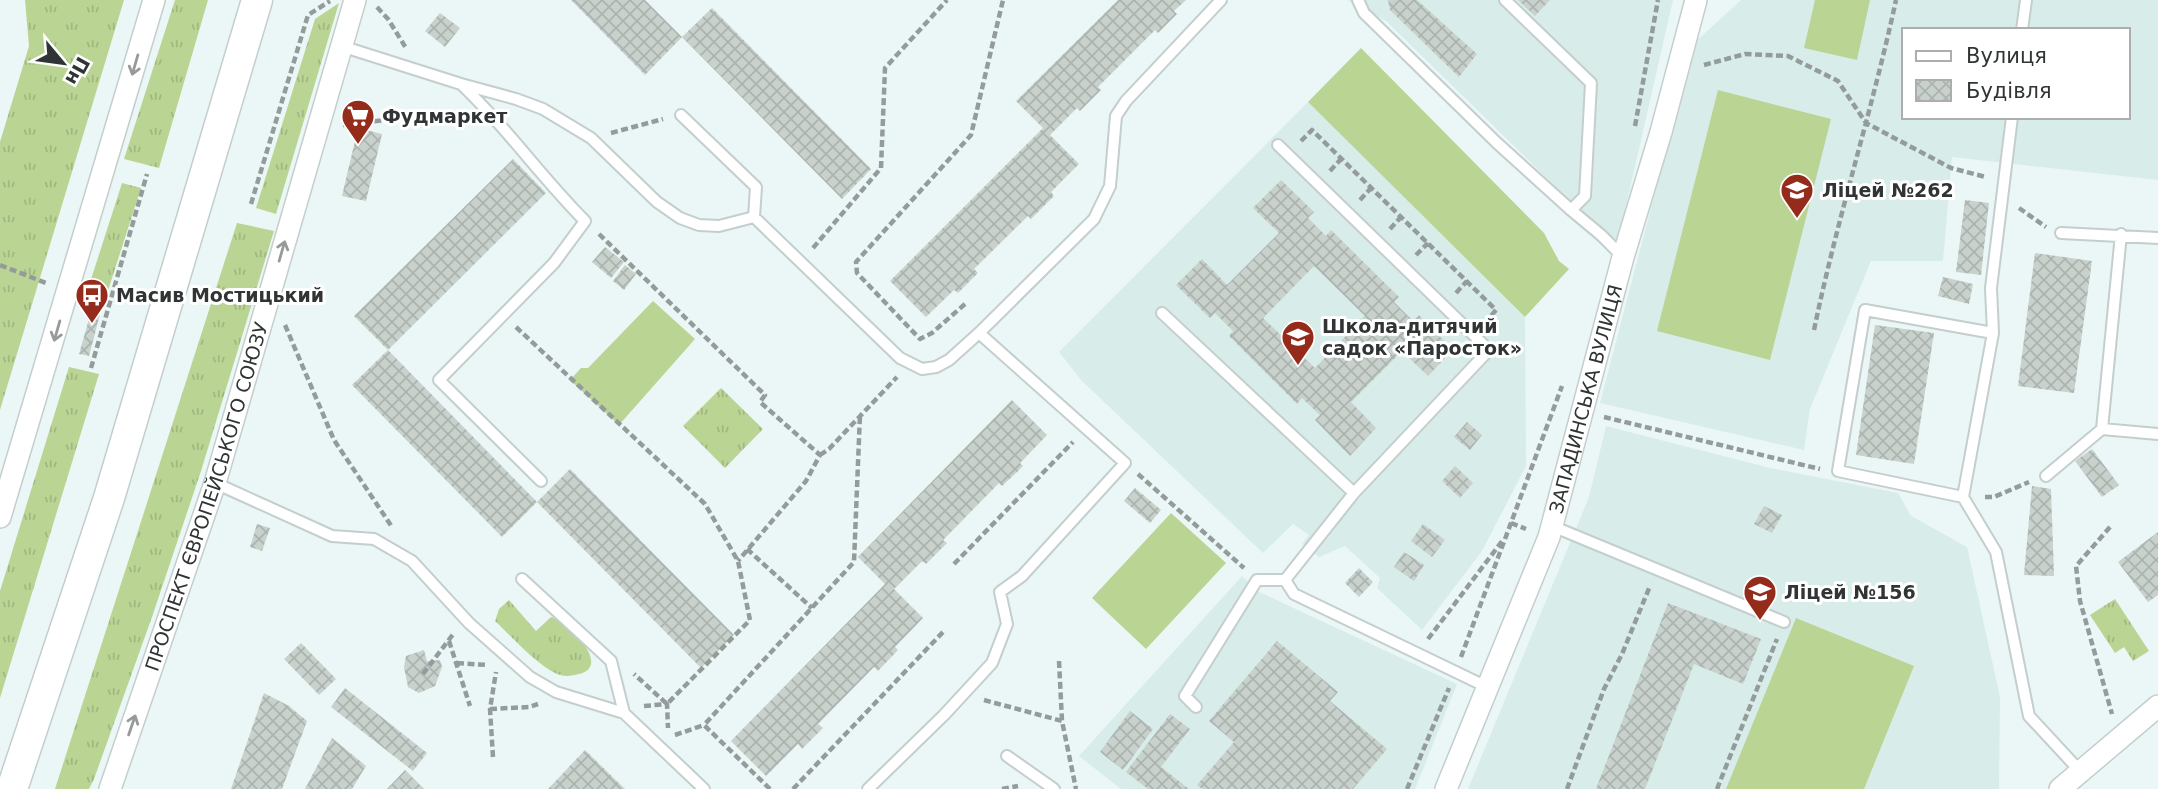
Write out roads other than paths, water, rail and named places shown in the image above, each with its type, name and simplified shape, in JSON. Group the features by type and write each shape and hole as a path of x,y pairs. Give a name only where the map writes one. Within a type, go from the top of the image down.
{"main road":[{"path":"12,789 110,498 257,0"}],"street":[{"path":"0,517 154,0"},
{"name":"ПРОСПЕКТ ЄВРОПЕЙСЬКОГО СОЮЗУ","path":"110,789 215,483 355,0"},
{"name":"ЗАПАДИНСЬКА ВУЛИЦЯ","path":"1446,789 1552,526 1623,257 1698,3"},
{"path":"2060,789 2158,706"}],"lane":[{"path":"754,217 900,358 922,369 936,368 979,333 1094,219 1110,186 1116,117 1126,101 1221,0"},
{"path":"1358,0 1364,13 1497,143 1623,257"},
{"path":"1505,0 1591,83 1585,196 1571,210"},
{"path":"2022,28 2026,0"},
{"path":"341,46 543,109 591,138 657,202 680,218 699,225 719,226 754,217"},
{"path":"461,84 585,221 554,263 439,380 541,481"},
{"path":"681,115 756,187 754,217"},
{"path":"2012,119 1991,288 1993,332 1963,497 1996,552 2029,716 2080,771"},
{"path":"1278,145 1489,350 1354,493 1285,580"},
{"path":"2061,233 2158,238"},
{"path":"2046,476 2102,429 2121,234"},
{"path":"1963,497 1838,471 1865,310 1993,332"},
{"path":"1162,313 1354,493"},
{"path":"868,789 992,663 1007,624 1000,592 1022,576 1125,463 979,333"},
{"path":"2102,429 2158,435"},
{"path":"215,483 332,536 374,539 412,561 468,623 539,682 556,692 624,713 704,789"},
{"path":"1552,526 1784,622"},
{"path":"522,579 611,661 624,713"},
{"path":"1196,707 1185,696 1257,580 1285,580"},
{"path":"1285,580 1294,594 1487,687"},
{"path":"1007,756 1054,789"}],"place":[{"name":"Фудмаркет","path":"358,146"},
{"name":"Ліцей №262","path":"1797,220"},
{"name":"Масив Мостицький","path":"92,325"},
{"name":"Школа-дитячий садок «Паросток»","path":"1298,367"},
{"name":"Ліцей №156","path":"1760,622"}]}
